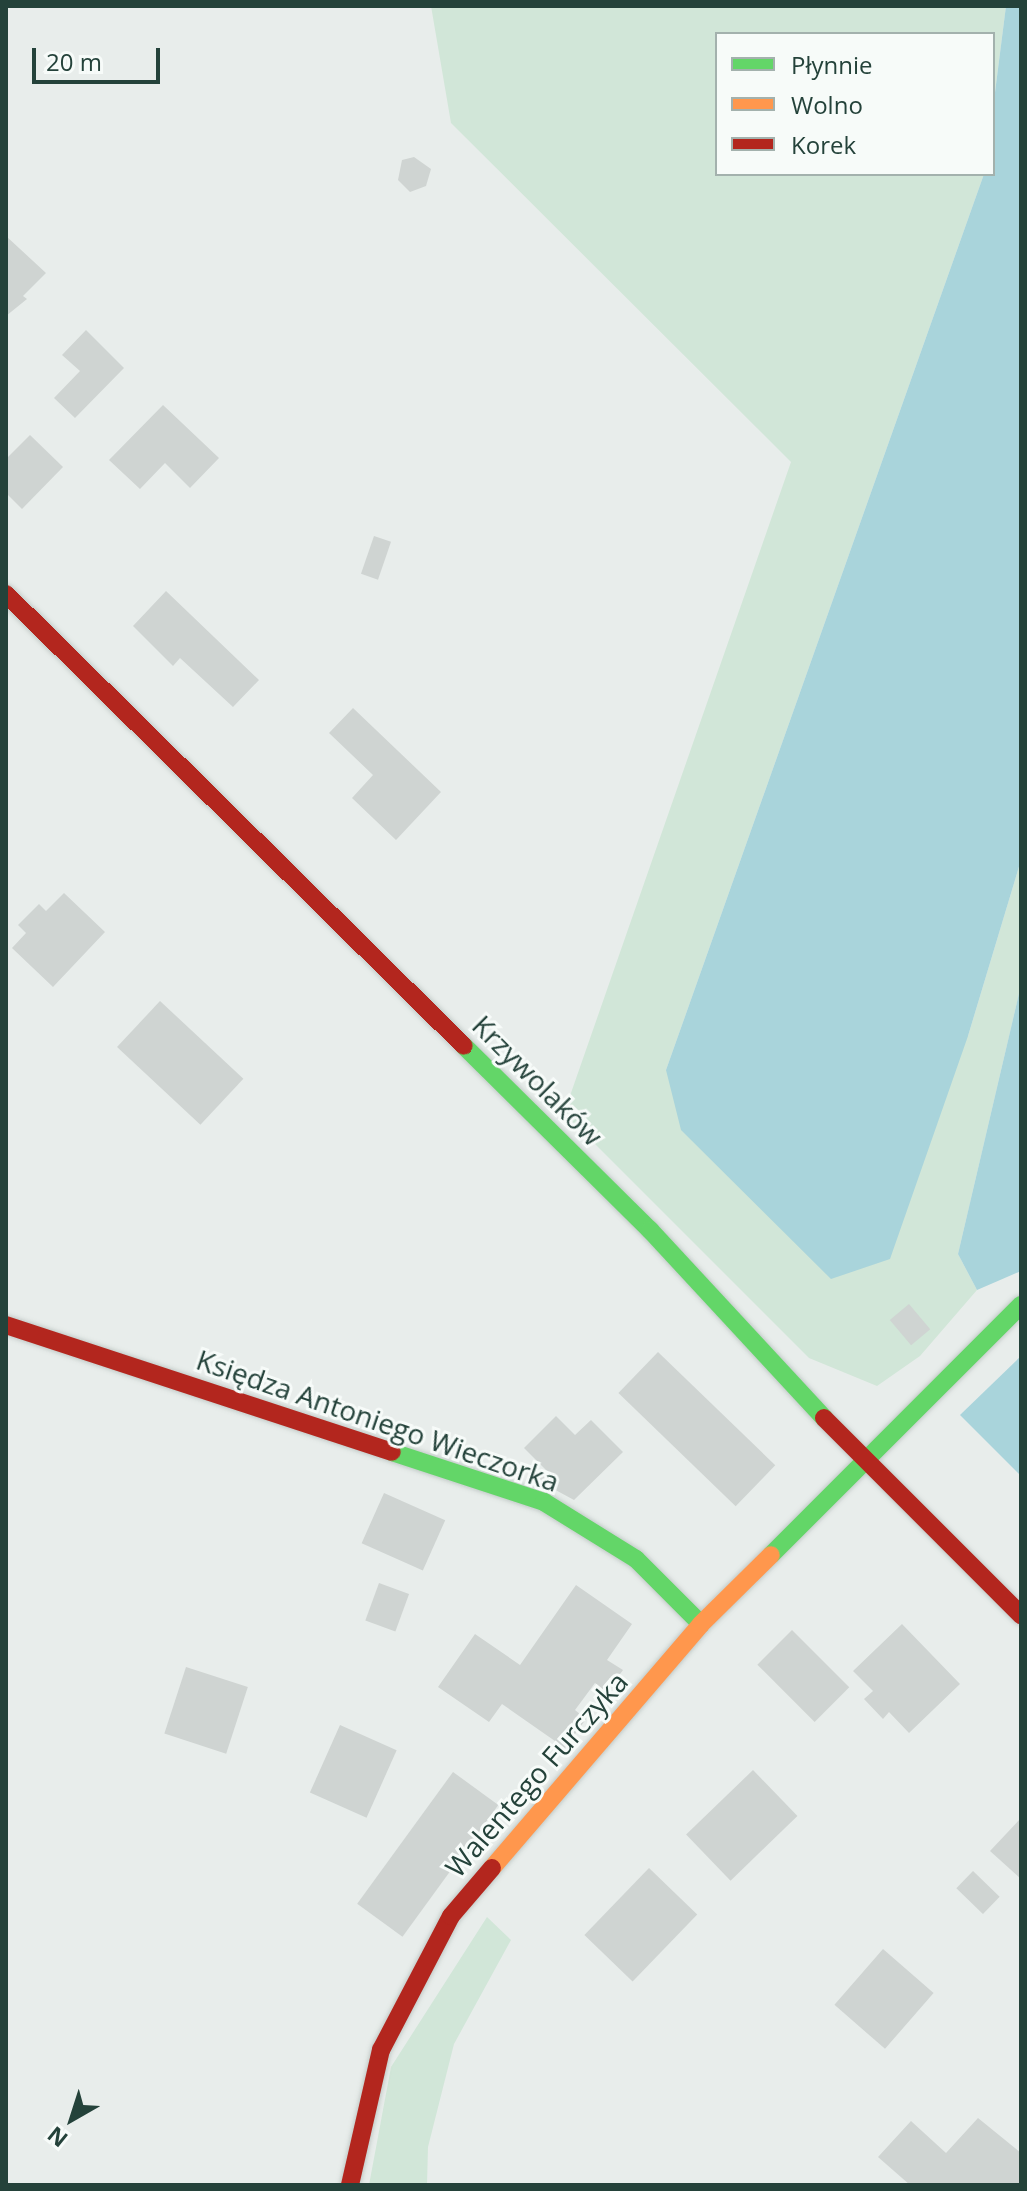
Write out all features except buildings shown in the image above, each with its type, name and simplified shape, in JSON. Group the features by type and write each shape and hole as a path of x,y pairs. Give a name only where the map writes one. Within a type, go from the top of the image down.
{"street":[{"name":"Krzywolaków","path":"6,594 650,1230 862,1459 1021,1615"},
{"name":"Walentego Furczyka","path":"350,2185 381,2050 451,1916 701,1624 862,1459 1021,1305"},
{"name":"Księdza Antoniego Wieczorka","path":"6,1325 544,1502 636,1559 701,1624"}],"green space":[{"path":"431,6 1006,6 995,92 995,32 715,32 715,176 983,176 666,1070 968,1036 1021,860 1021,985 958,1254 977,1290 920,1356 877,1386 809,1358 564,1113 791,462 451,123"},
{"path":"487,1917 511,1940 454,2044 428,2147 427,2185 369,2185 391,2067"}],"water":[{"path":"1006,6 1021,6 1021,860 968,1036 890,1259 831,1279 681,1130 666,1070 983,176 995,176 995,92"},
{"path":"1021,985 1021,1271 977,1290 958,1254"},
{"path":"1021,1356 1021,1476 960,1415"}],"traffic: fast":[{"path":"464,1046 650,1230 824,1418"},
{"path":"771,1555 1021,1305"},
{"path":"392,1452 544,1502 636,1559 701,1624"}],"traffic: slow":[{"path":"492,1868 701,1624 771,1555"}],"traffic: jam":[{"path":"6,594 464,1046"},
{"path":"6,1325 392,1452"},
{"path":"824,1418 1021,1615"},
{"path":"350,2185 381,2050 451,1916 492,1868"}]}
